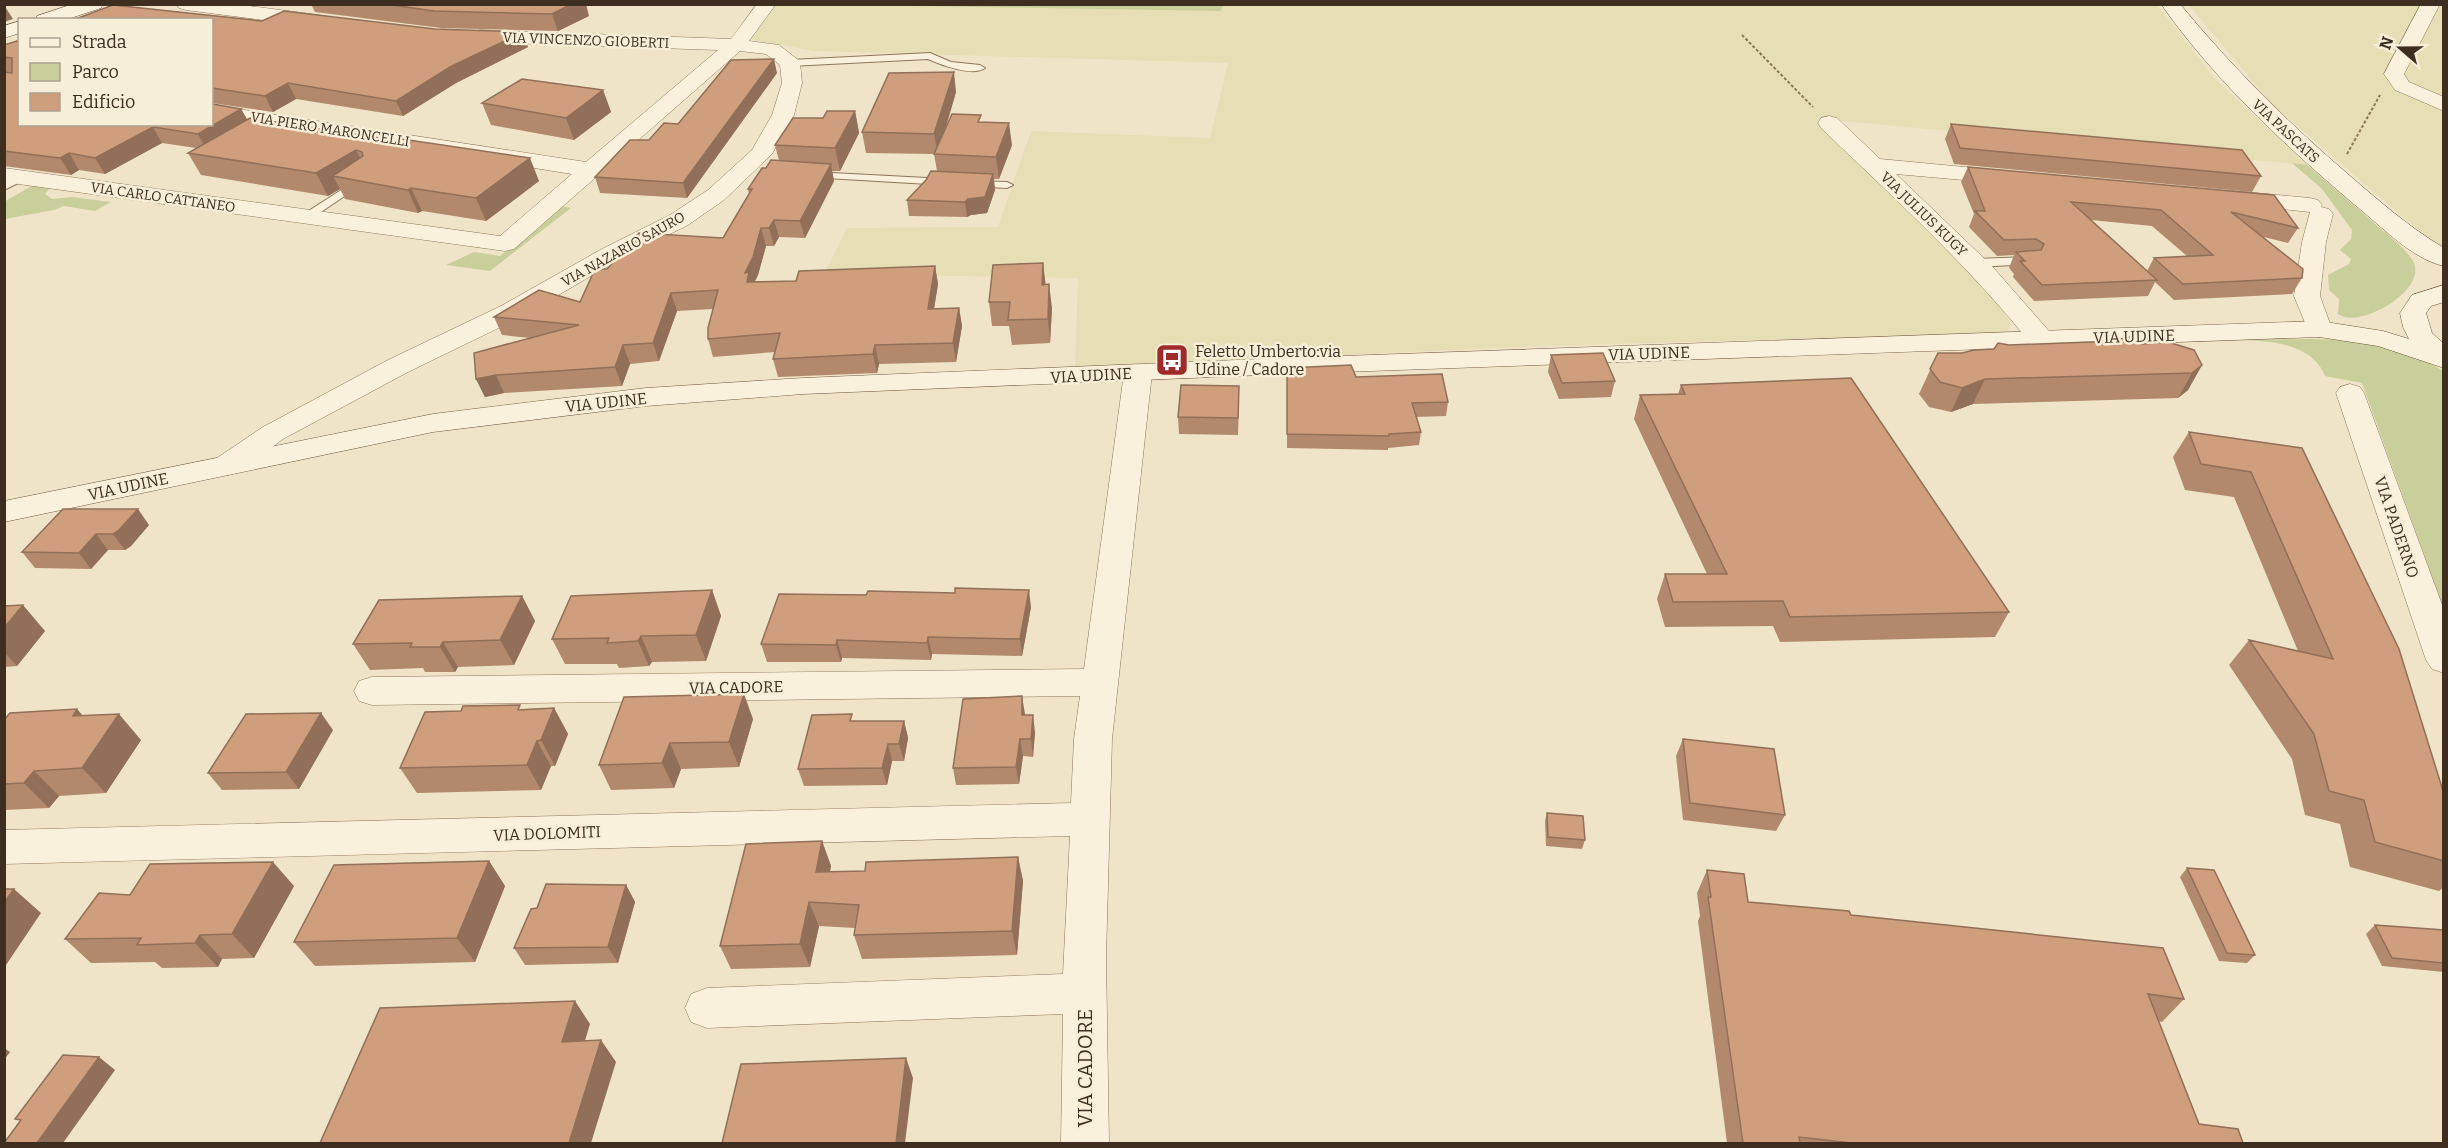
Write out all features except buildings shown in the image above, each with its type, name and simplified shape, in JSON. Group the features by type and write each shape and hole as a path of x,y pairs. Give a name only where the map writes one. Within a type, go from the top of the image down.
{"street":[{"path":"50,18 94,4"},
{"path":"186,4 339,24"},
{"path":"736,45 767,4"},
{"name":"VIA PASCATS","path":"2170,4 2238,85 2278,125 2380,214 2417,243 2444,259"},
{"path":"2432,4 2394,74 2402,86 2444,105"},
{"name":"VIA VINCENZO GIOBERTI","path":"463,36 736,45"},
{"path":"736,45 772,49 790,63"},
{"name":"VIA CARLO CATTANEO","path":"10,180 305,216 505,244 736,45"},
{"name":"VIA NAZARIO SAURO","path":"228,465 283,428 398,366 510,312 611,254 679,220 753,172 783,115 792,83 790,63"},
{"name":"VIA PIERO MARONCELLI","path":"213,111 591,170"},
{"name":"VIA JULIUS KUGY","path":"1829,123 1976,262 2042,339"},
{"name":"VIA JULIUS KUGY","path":"1873,165 2027,179"},
{"path":"2216,196 2316,210 2307,296 2326,330"},
{"name":"VIA PASCATS","path":"2417,243 2432,266 2441,293"},
{"path":"2441,293 2421,301 2413,313 2415,328 2427,345 2444,359"},
{"name":"VIA UDINE","path":"4,512 433,423 646,397 803,386 2326,330 2380,322 2413,313"},
{"name":"VIA UDINE","path":"2326,330 2383,339 2444,359"},
{"name":"VIA CADORE","path":"1085,1143 1085,993 1093,739 1138,373"},
{"name":"VIA PADERNO","path":"2350,393 2444,660"},
{"name":"VIA CADORE","path":"372,691 1100,682"},
{"name":"VIA DOLOMITI","path":"4,848 1090,819"},
{"name":"VIA CADORE","path":"707,1008 1085,993"}],"lane":[{"path":"790,63 930,56 949,65 980,68"},
{"path":"799,174 1007,185"},
{"path":"305,216 366,177"},
{"name":"VIA JULIUS KUGY","path":"1976,262 2029,261"}],"path":[{"path":"1742,35 1829,123"},
{"path":"2342,162 2375,102 2394,74"}],"shaded area":[{"path":"761,4 2157,5 2215,79 2307,165 1843,121 1819,123 1951,252 1999,305 2010,321 2008,333 1543,346 1075,367 1078,278 824,274 847,228 998,227 1031,131 1210,138 1228,63 813,51 734,36"},
{"path":"2189,5 2443,5 2443,248 2405,219 2272,104"}],"green space":[{"path":"1223,4 1221,11 857,5"},
{"path":"2292,163 2307,165 2394,240 2413,261 2415,272 2411,283 2390,304 2376,312 2361,316 2348,317 2338,314 2339,299 2329,290 2328,275 2349,264 2351,259 2340,250 2351,239 2352,230 2322,189"},
{"path":"33,185 50,188 45,194 52,199 72,197 111,202 95,211 64,206 5,219 4,202"},
{"path":"562,206 571,208 490,271 446,265 474,252 500,256"},
{"path":"2312,339 2380,345 2412,355 2443,371 2443,607 2362,383 2325,376 2311,357 2290,346 2242,340"}],"place":[{"name":"Feletto Umberto:via Udine / Cadore","path":"1172,360"}]}
